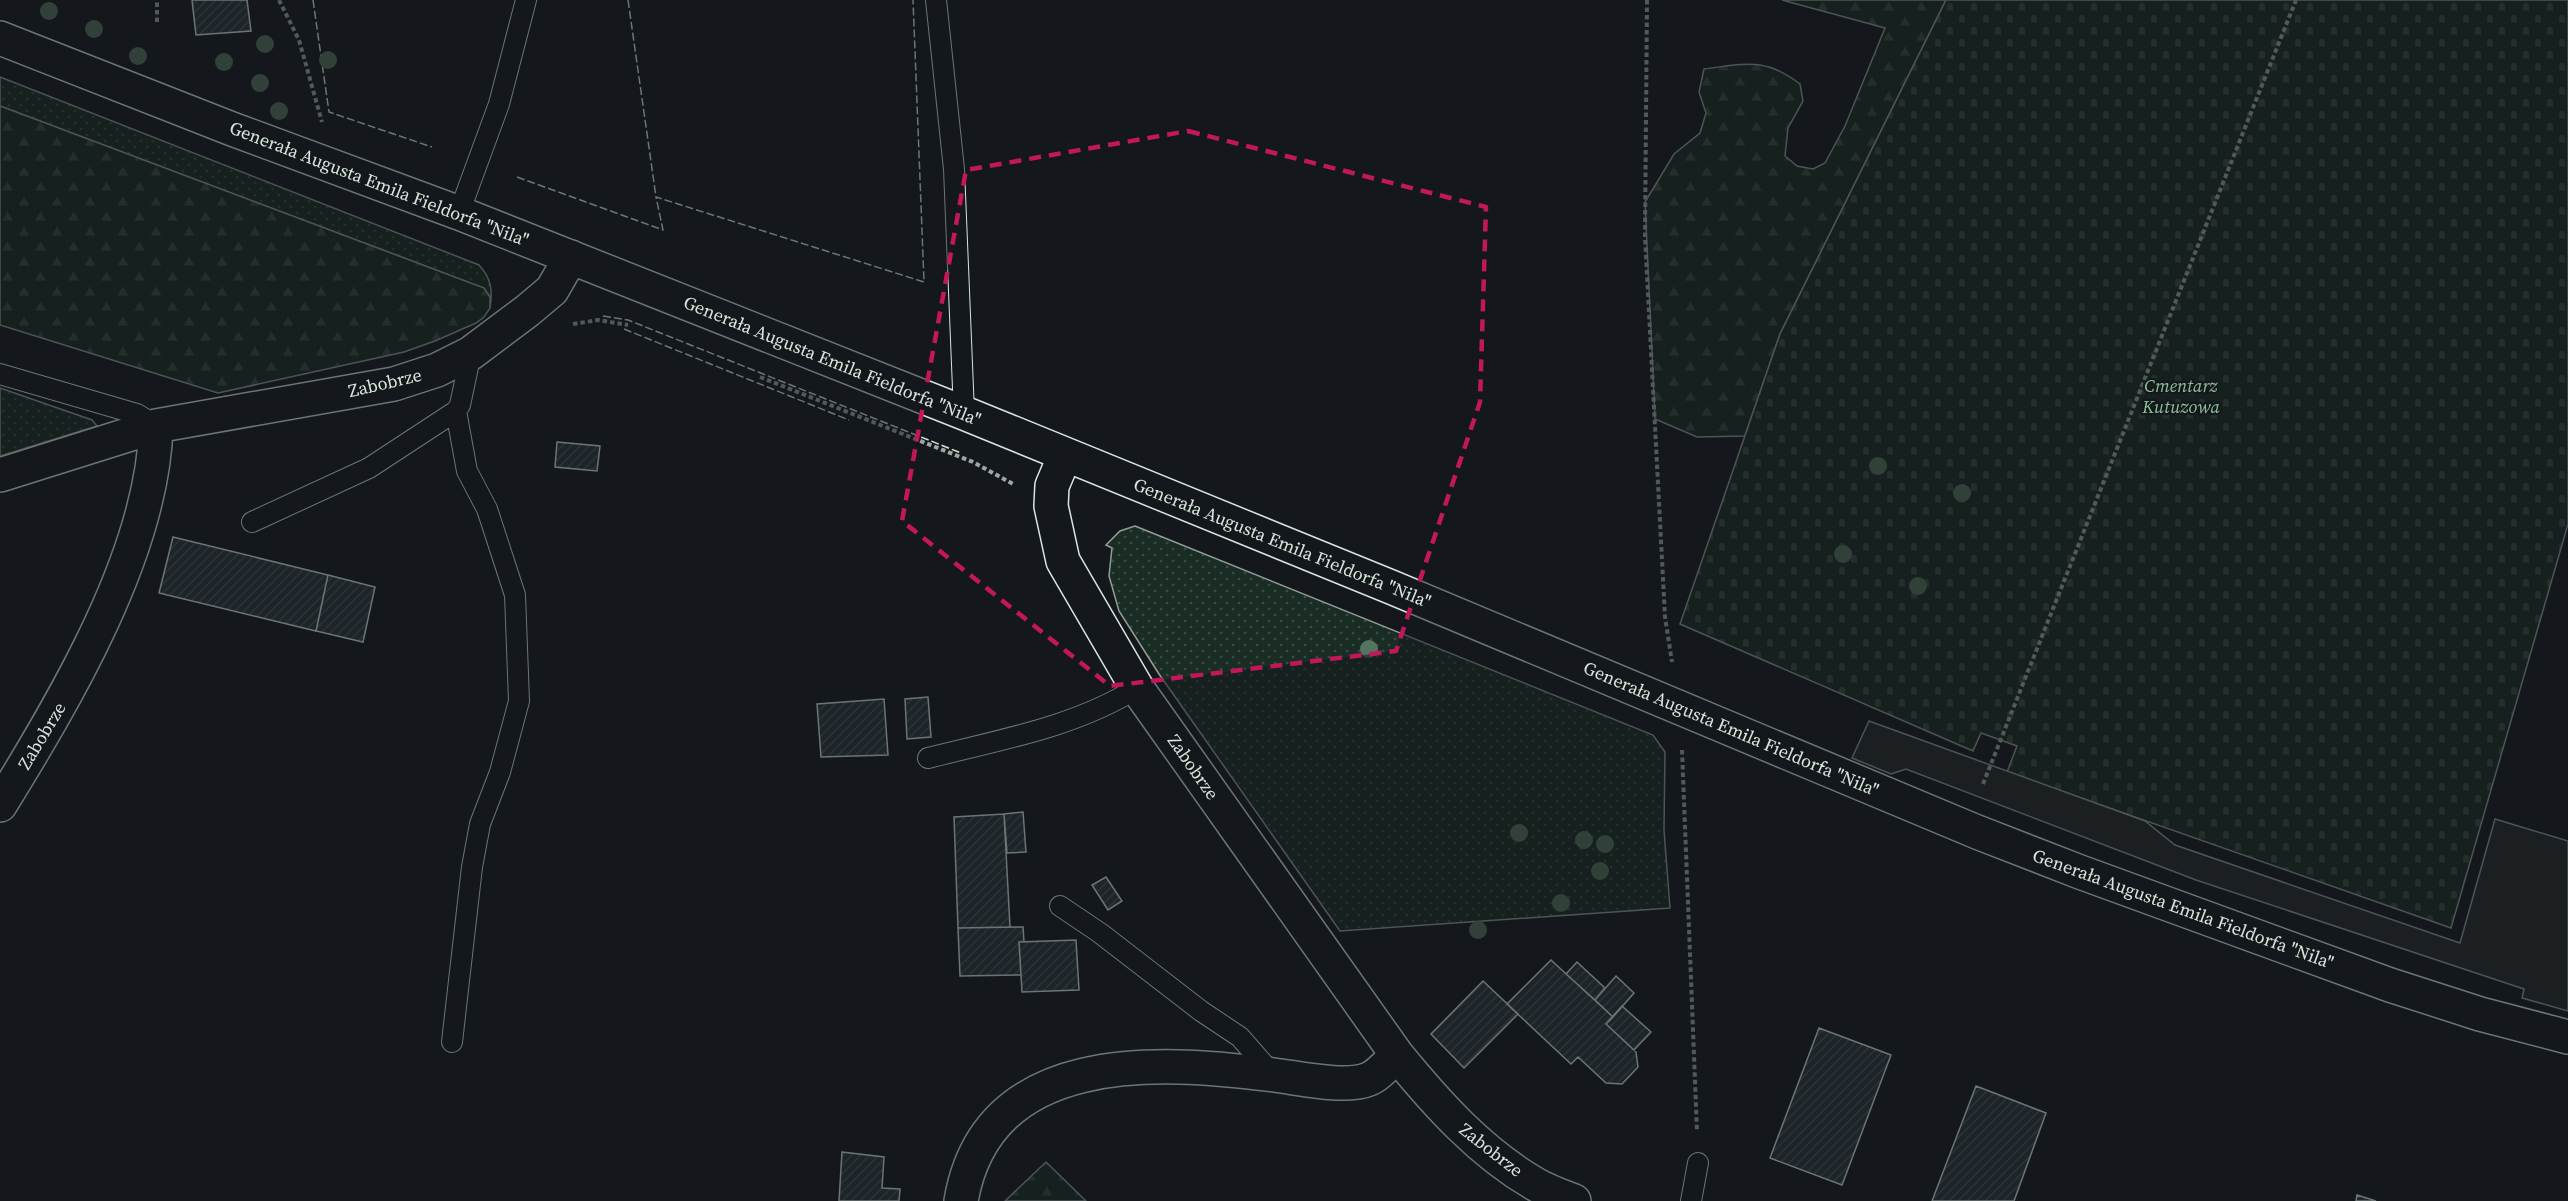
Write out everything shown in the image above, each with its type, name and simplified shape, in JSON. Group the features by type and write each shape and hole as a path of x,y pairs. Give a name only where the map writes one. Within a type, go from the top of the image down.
{"main road":[{"name":"Generała Augusta Emila Fieldorfa \"Nila\"","path":"0,38 232,129 459,213 963,413 1391,586 1679,708 2080,873 2390,985 2481,1014 2568,1037"},
{"name":"Zabobrze","path":"0,475 156,426 394,384 437,370 471,353 552,290 571,257"},
{"name":"Zabobrze","path":"0,805 63,701 106,613 146,498 155,452 156,426"},
{"name":"Zabobrze","path":"1065,455 1052,486 1051,506 1063,561 1137,688 1397,1055 1440,1108 1480,1144 1535,1184 1574,1201"},
{"path":"962,1201 965,1181 980,1145 1001,1116 1027,1096 1063,1080 1103,1070 1137,1067 1205,1068 1335,1083 1369,1079 1397,1055"}],"lane":[{"path":"459,213 499,104 526,0"},
{"path":"936,0 954,169 963,413"},
{"path":"252,522 369,468 456,411 460,405 471,353"},
{"path":"0,374 137,414 156,426"},
{"path":"452,1042 472,867 480,824 500,772 519,701 515,595 487,509 467,471 456,411"},
{"path":"928,758 1060,723 1114,703 1137,688"},
{"path":"1059,906 1100,933 1201,1011 1239,1037 1274,1075"},
{"path":"1691,1201 1698,1163"}],"path":[{"path":"157,0 157,22"},
{"path":"279,0 299,40 323,127 325,137 317,159"},
{"path":"1647,0 1645,236 1665,617 1679,708 1698,1163"},
{"path":"1983,784 2296,0"},
{"path":"527,311 567,326 598,320 637,328"},
{"path":"756,376 973,462 1051,506"}],"highlighted area":[{"path":"1188,131 1486,207 1480,402 1396,651 1110,686 902,521 966,170"}],"green space":[{"path":"1782,0 1946,0 1780,334 1745,436 1697,437 1655,419 1645,202 1674,154 1700,133 1706,113 1699,92 1704,69 1755,64 1788,75 1800,84 1803,101 1788,128 1785,156 1797,166 1813,169 1825,163 1845,126 1885,28"},
{"name":"Cmentarz Kutuzowa","path":"1946,0 2568,0 2568,524 2451,928 2007,772 2017,746 1981,733 1973,751 1680,624 1780,334"},
{"path":"0,77 479,265 490,285 491,296 490,308 490,297 484,288 0,106"},
{"path":"0,106 484,288 490,297 490,308 476,323 404,352 218,393 0,325"},
{"path":"0,388 92,420 97,426 0,456"},
{"path":"1135,526 1653,735 1665,752 1664,830 1670,908 1340,931 1159,674 1119,611 1109,576 1112,548 1106,545 1120,531"},
{"path":"1046,1162 1086,1201 1005,1201"}],"shaded area":[{"path":"1869,721 2145,821 2175,845 2460,943 2495,819 2568,841 2568,1011 2522,998 2524,989 2196,880 1906,769 1891,774 1852,758"}],"building":[{"path":"192,0 247,0 251,31 196,35"},
{"path":"557,442 600,446 597,471 555,467"},
{"path":"173,537 328,575 316,631 159,593"},
{"path":"328,575 375,587 363,642 316,631"},
{"path":"928,697 931,737 907,739 905,699"},
{"path":"884,699 888,755 821,757 817,704"},
{"path":"1023,812 1026,852 1007,853 1004,814"},
{"path":"1004,814 1010,927 958,928 954,817"},
{"path":"1106,877 1122,901 1108,910 1092,885"},
{"path":"1023,927 1024,942 1019,942 1021,975 960,976 958,928"},
{"path":"1076,940 1079,990 1022,992 1019,942"},
{"path":"1551,960 1613,1017 1606,1024 1636,1052 1638,1067 1622,1084 1606,1083 1578,1057 1571,1064 1507,1004"},
{"path":"1577,962 1605,988 1595,1000 1566,974"},
{"path":"1616,976 1634,993 1613,1017 1595,1000"},
{"path":"1483,981 1518,1014 1464,1068 1431,1034"},
{"path":"1622,1006 1651,1032 1634,1050 1606,1024"},
{"path":"1819,1028 1891,1055 1842,1185 1770,1158"},
{"path":"1976,1086 2046,1113 2014,1201 1932,1201"},
{"path":"842,1152 884,1157 882,1188 900,1189 899,1201 839,1201"},
{"path":"2357,1195 2376,1201 2356,1201"}],"fence":[{"path":"313,0 329,112 432,147"},
{"path":"628,0 656,197"},
{"path":"517,177 663,230 656,197 924,282 913,0"},
{"path":"603,316 628,320 961,453"},
{"path":"624,329 849,420"}]}
